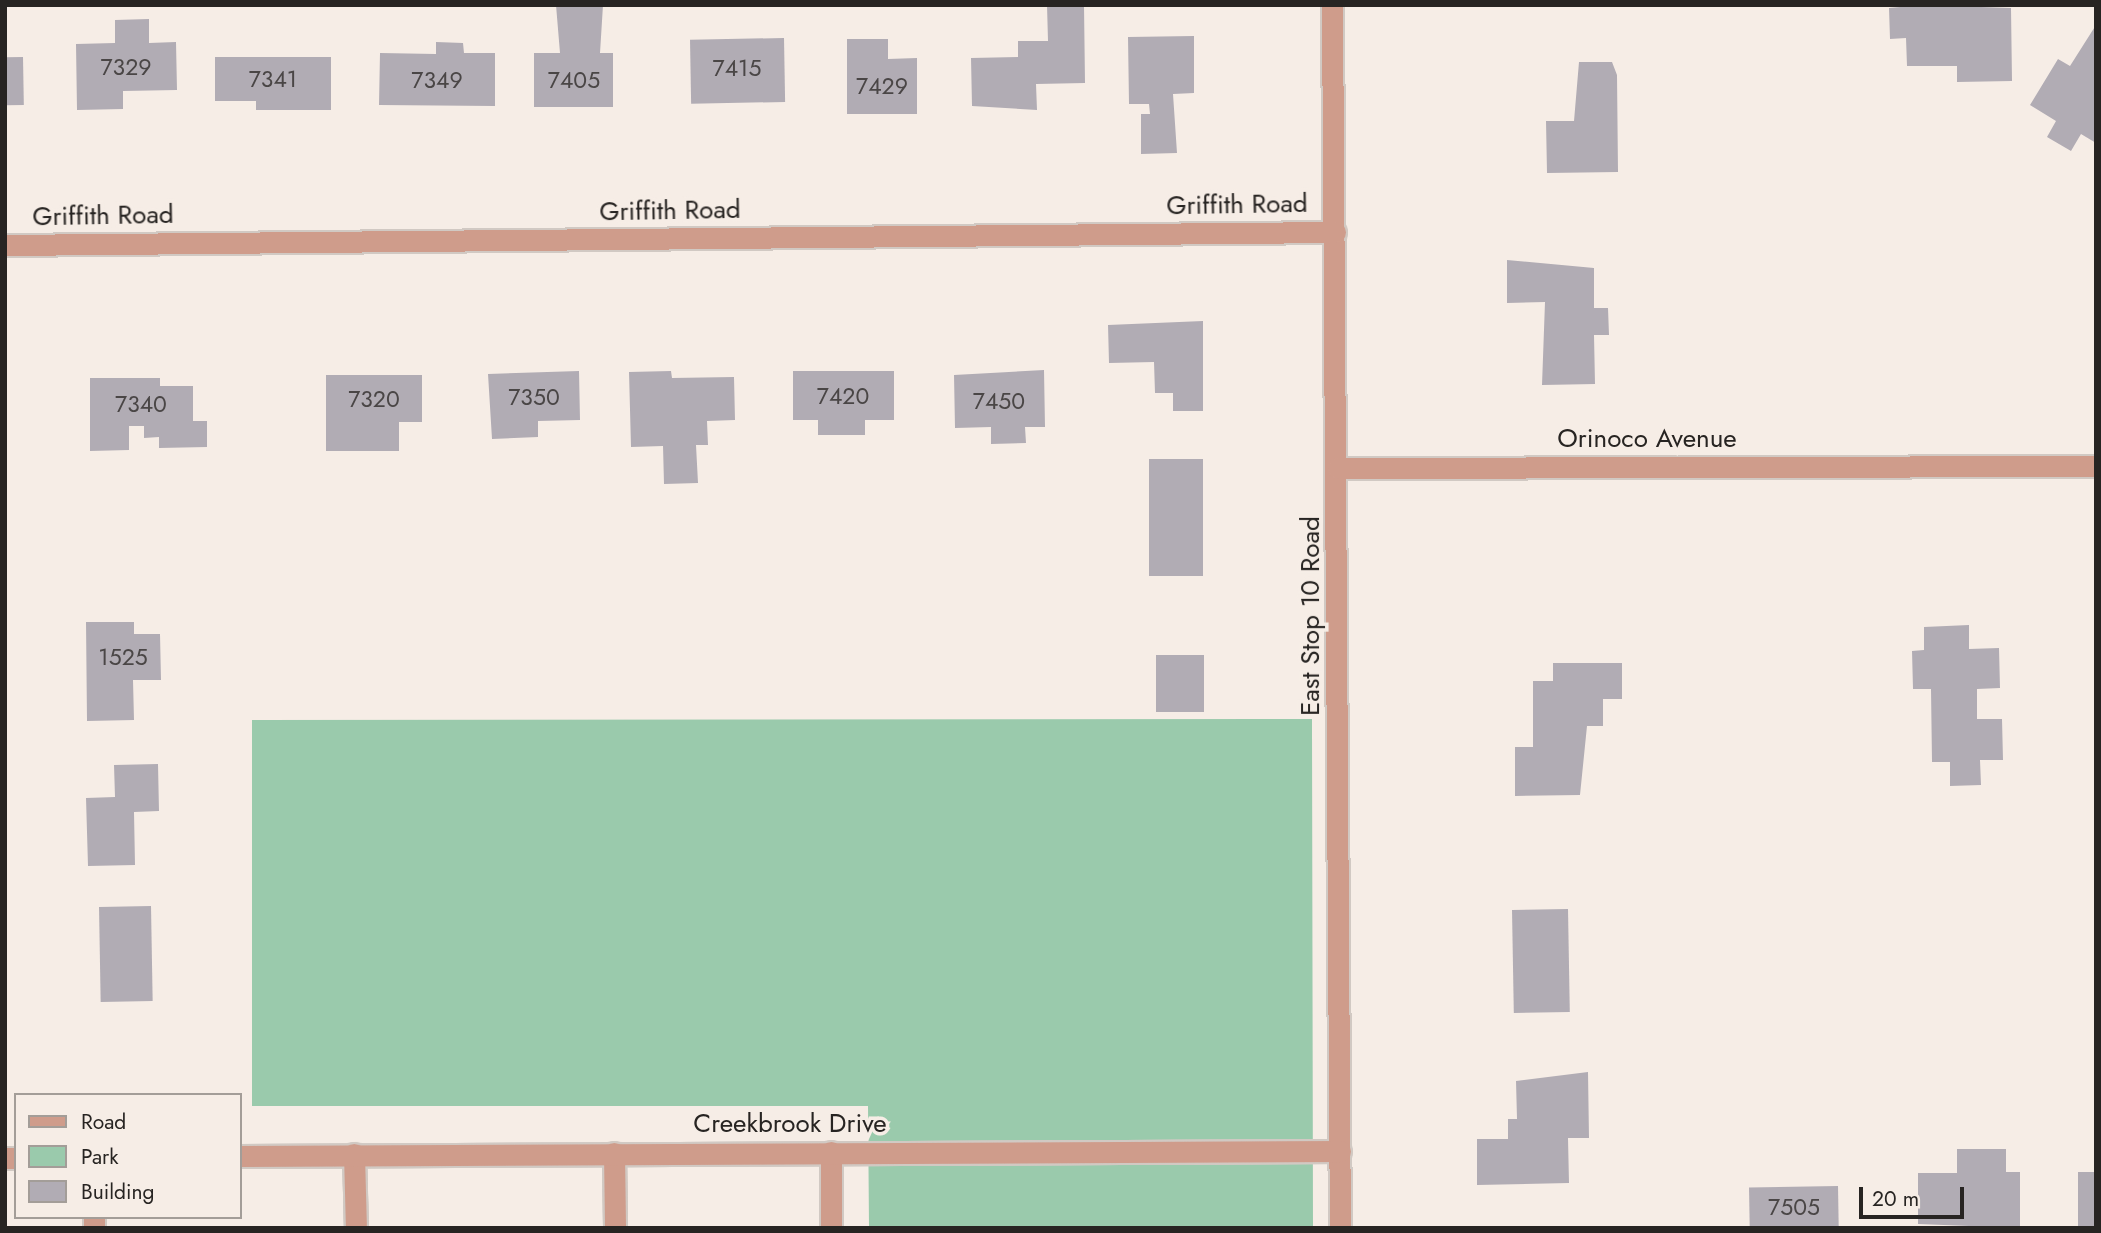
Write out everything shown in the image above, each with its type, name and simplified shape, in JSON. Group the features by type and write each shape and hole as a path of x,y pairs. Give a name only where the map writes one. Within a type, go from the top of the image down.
{"street":[{"name":"East Stop 10 Road","path":"1332,5 1338,468 1340,1228"},
{"name":"Griffith Road","path":"5,246 1335,232"},
{"name":"Orinoco Avenue","path":"1338,468 2096,466"},
{"name":"Creekbrook Drive","path":"242,1156 1340,1151"},
{"path":"831,1152 831,1228"},
{"path":"614,1153 615,1228"},
{"path":"354,1154 356,1228"}],"green space":[{"path":"1312,719 1313,1228 869,1228 868,1106 252,1106 252,720"}],"building":[{"path":"556,5 603,5 600,53 613,53 613,107 534,107 534,53 560,53"},
{"path":"1047,5 1084,5 1085,83 1036,84 1037,110 972,106 971,58 1018,57 1018,41 1048,41"},
{"path":"1922,5 2011,8 2012,81 1957,82 1957,66 1907,66 1906,38 1890,39 1889,8"},
{"path":"149,19 149,43 176,42 177,90 123,91 123,109 77,110 76,44 115,43 115,20"},
{"path":"2096,25 2096,143 2081,134 2071,151 2047,137 2056,121 2030,105 2058,59 2070,66"},
{"path":"1194,36 1194,93 1173,94 1177,153 1141,154 1141,114 1150,114 1149,104 1129,104 1128,37"},
{"path":"784,38 785,102 691,104 690,40"},
{"path":"847,39 888,39 888,59 917,58 917,114 847,114"},
{"path":"436,42 463,43 464,53 495,53 495,106 379,105 380,53 436,54"},
{"path":"5,57 23,57 24,105 6,105"},
{"path":"215,57 331,57 331,110 256,110 256,101 215,101"},
{"path":"1579,62 1612,62 1617,75 1618,172 1547,173 1546,121 1574,121"},
{"path":"1507,260 1594,268 1594,308 1608,308 1609,335 1594,335 1595,384 1542,385 1545,302 1507,303"},
{"path":"1203,321 1203,411 1173,411 1173,393 1155,393 1154,362 1109,363 1108,325"},
{"path":"1044,370 1045,427 1025,427 1026,443 991,444 991,427 955,428 954,375"},
{"path":"579,371 580,420 538,421 538,437 492,439 488,374"},
{"path":"671,371 672,378 734,377 735,420 707,421 708,445 696,445 698,483 664,484 663,446 631,447 629,372"},
{"path":"793,371 894,371 894,420 865,420 865,435 818,435 818,420 793,420"},
{"path":"326,375 422,375 422,422 399,422 399,451 326,451"},
{"path":"90,378 160,378 160,386 193,386 193,421 207,421 207,447 159,448 159,437 144,438 144,426 129,426 129,450 90,451"},
{"path":"1149,459 1203,459 1203,576 1149,576"},
{"path":"86,622 134,622 134,634 160,634 161,680 133,680 134,720 87,721"},
{"path":"1969,625 1969,649 1999,648 2000,688 1977,689 1977,719 2002,719 2003,760 1980,760 1981,785 1950,786 1950,762 1932,762 1931,689 1913,689 1912,651 1924,650 1924,627"},
{"path":"1156,655 1204,655 1204,712 1156,712"},
{"path":"1553,663 1622,663 1622,699 1603,699 1603,726 1587,726 1580,795 1515,796 1515,747 1533,747 1533,681 1553,681"},
{"path":"158,764 159,811 134,812 135,865 88,866 86,798 115,797 114,765"},
{"path":"151,906 153,1001 101,1002 99,907"},
{"path":"1568,909 1570,1012 1514,1013 1512,910"},
{"path":"1588,1072 1589,1138 1568,1138 1569,1183 1477,1185 1477,1139 1508,1139 1508,1119 1517,1119 1516,1081"},
{"path":"1957,1149 2006,1149 2006,1172 2020,1172 2020,1228 1918,1224 1918,1173 1957,1173"},
{"path":"2078,1172 2096,1172 2096,1228 2078,1228"},
{"path":"1838,1186 1839,1228 1750,1228 1749,1188"}]}
